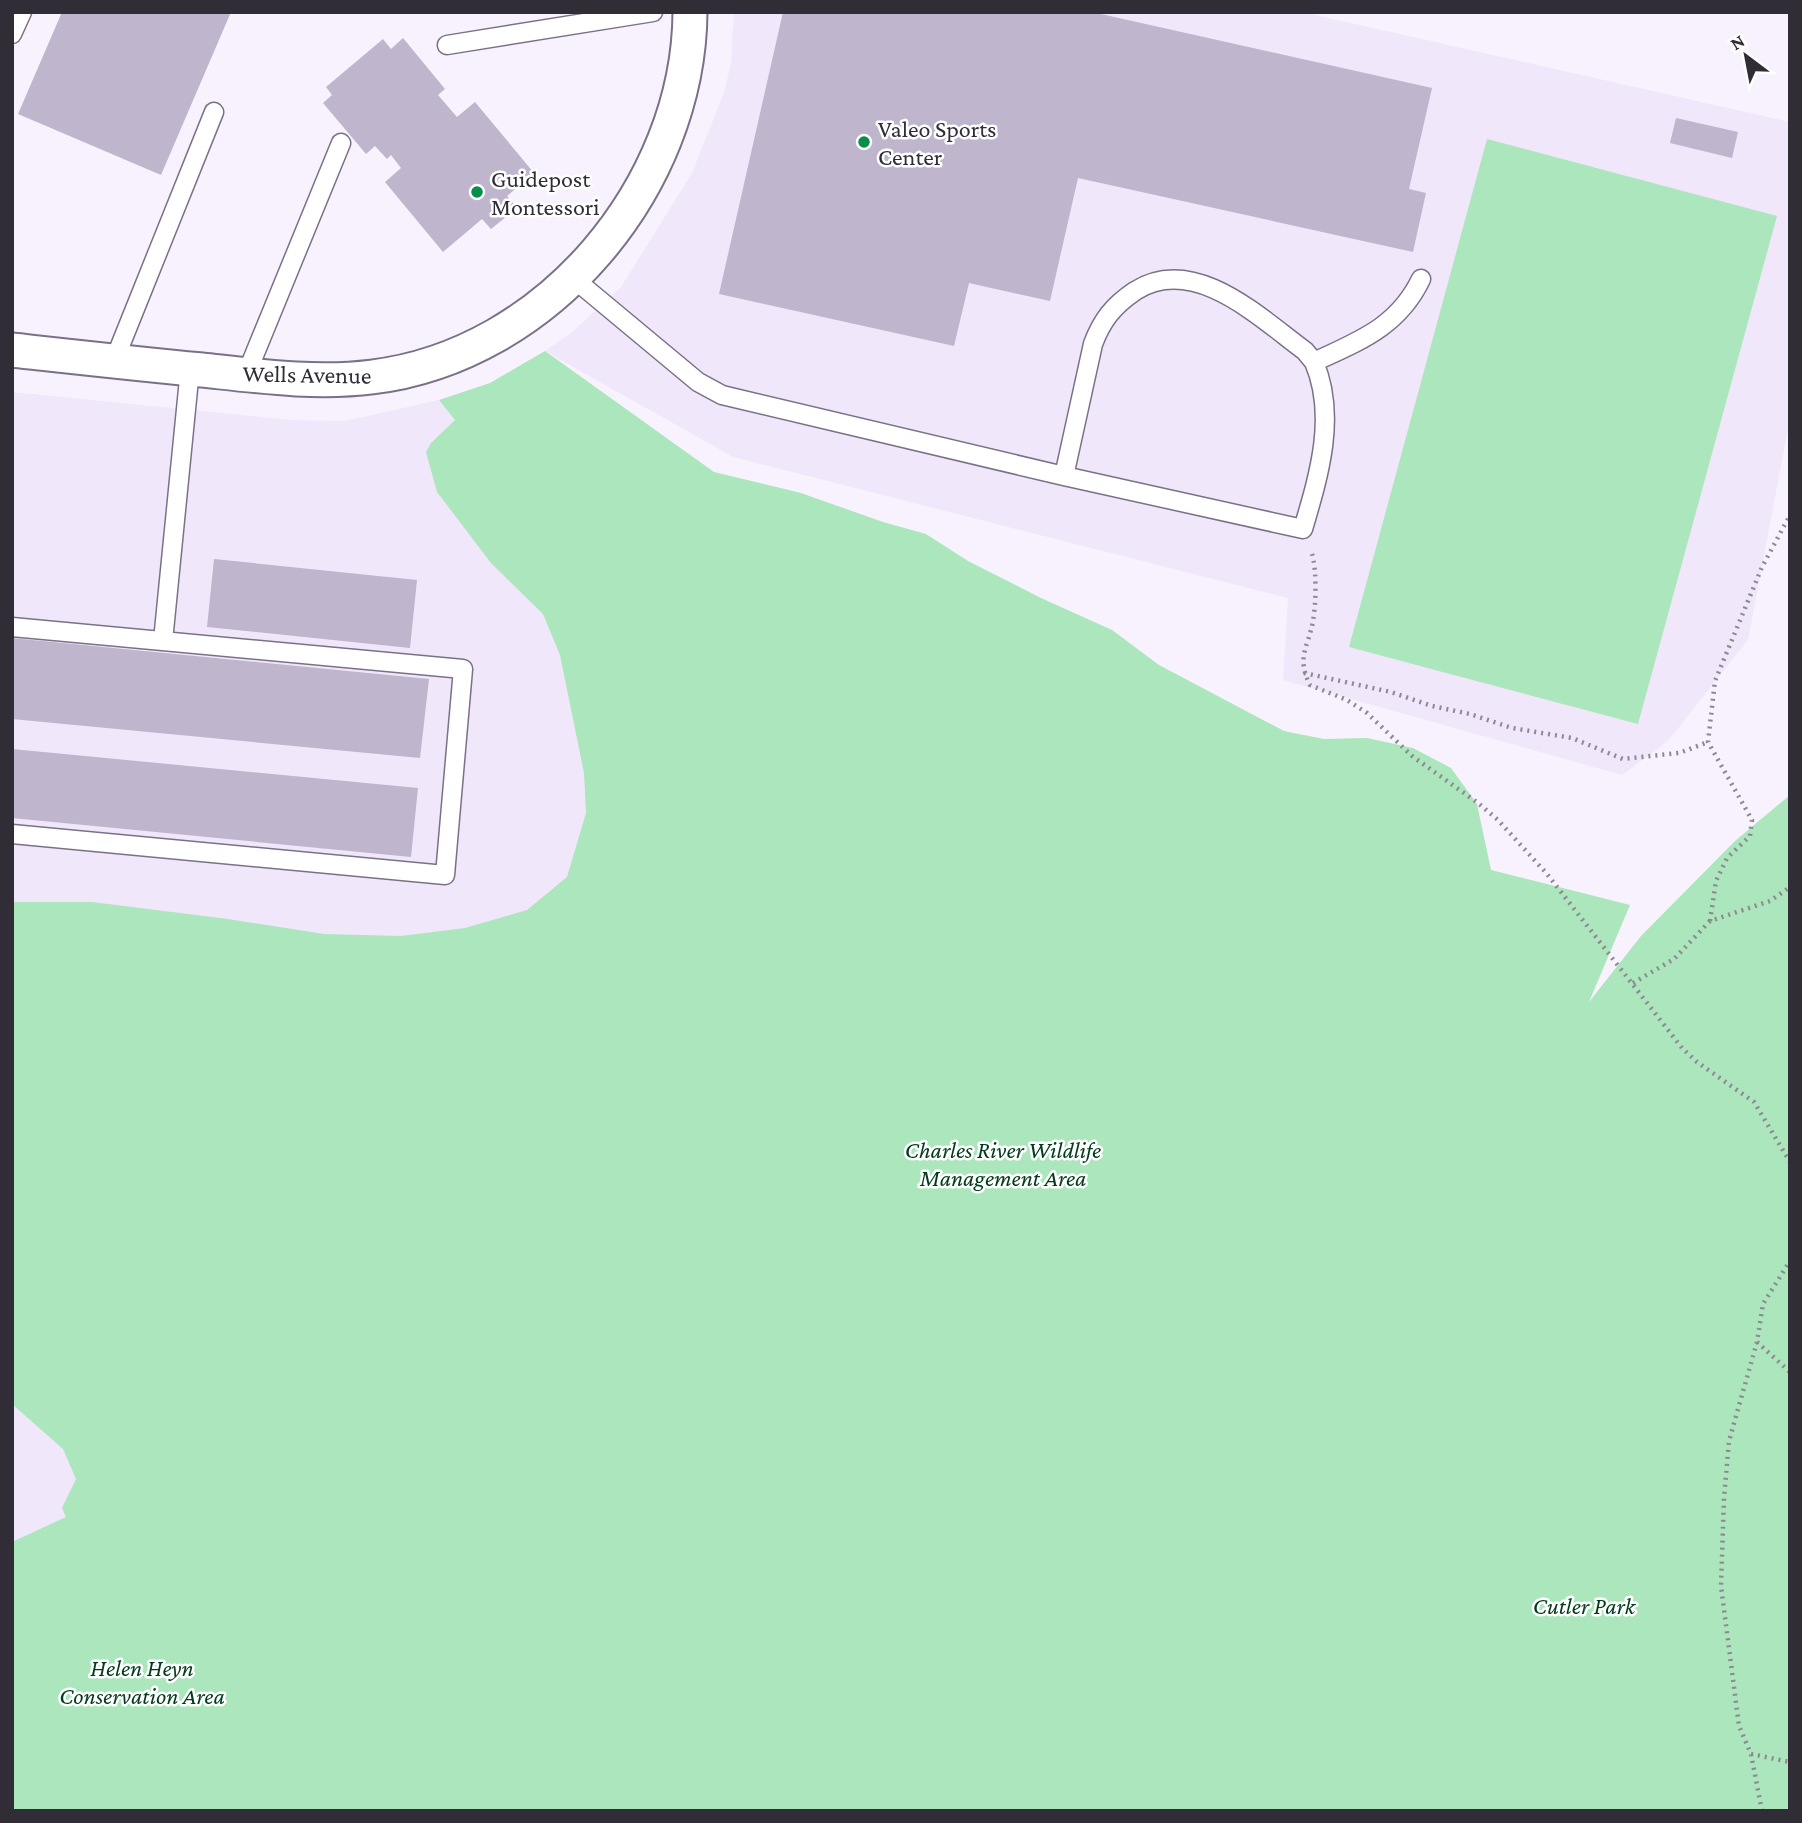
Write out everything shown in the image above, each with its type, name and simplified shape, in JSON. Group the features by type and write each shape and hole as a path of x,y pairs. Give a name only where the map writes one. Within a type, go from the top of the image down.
{"street":[{"name":"Wells Avenue","path":"12,350 246,375 304,379 369,377 432,363 498,333 537,308 573,278 618,228 652,171 669,127 681,83 690,12"}],"lane":[{"path":"12,34 22,12"},
{"path":"447,45 653,12"},
{"path":"114,361 214,112"},
{"path":"246,375 341,143"},
{"path":"573,278 691,376 722,395 1064,476 1303,529 1317,483 1325,432 1324,398 1314,362 1305,351 1211,286 1174,279 1141,288 1114,307 1099,327 1064,476"},
{"path":"1314,362 1377,331 1401,312 1421,279"},
{"path":"163,641 190,369"},
{"path":"12,627 463,669 445,876 12,834"}],"path":[{"path":"1710,921 1716,881 1727,858 1750,836 1752,820 1708,742 1715,681 1762,566 1790,514"},
{"path":"1303,529 1314,560 1313,620 1304,649 1304,672 1310,685 1347,700 1367,713 1412,756 1498,820 1547,874 1682,1048 1697,1062 1754,1102 1790,1162"},
{"path":"1304,672 1391,692 1432,706 1470,713 1512,729 1572,738 1623,759 1679,753 1708,742"},
{"path":"1633,983 1674,959 1710,921 1770,901 1790,887"},
{"path":"1762,1811 1751,1754 1739,1726 1721,1586 1728,1441 1757,1342 1763,1304 1790,1261"},
{"path":"1757,1342 1790,1372"},
{"path":"1751,1754 1790,1762"}],"shaded area":[{"path":"734,12 1302,12 1790,122 1790,418 1748,640 1668,741 1622,775 1283,680 1288,598 733,457 545,351 571,333 621,287 692,173 724,93 731,63"},
{"path":"12,392 291,420 345,421 439,400 500,478 617,734 549,1560 12,1549"}],"green space":[{"path":"1487,139 1777,216 1638,724 1349,647"},
{"path":"545,351 714,472 801,493 926,534 968,561 1112,630 1159,665 1284,731 1324,739 1367,738 1413,748 1451,768 1477,804 1491,870 1630,905 1589,1002 1641,936 1735,841 1790,795 1790,1811 12,1811 12,1542 66,1517 62,1508 76,1479 63,1449 12,1404 12,902 92,902 324,934 401,936 465,928 527,910 567,877 586,813 584,773 560,655 543,614 491,563 437,492 426,452 431,443 455,420 439,400 490,383"}],"building":[{"path":"62,12 231,12 161,175 18,114"},
{"path":"783,12 1092,12 1432,88 1409,189 1426,193 1413,252 1078,178 1050,301 969,283 954,346 719,294"},
{"path":"403,38 445,89 438,95 457,117 475,102 534,173 507,196 517,208 491,229 482,219 443,252 385,182 401,168 391,155 387,159 375,146 366,154 323,103 332,95 326,87 383,39 391,49"},
{"path":"1676,118 1738,132 1732,158 1670,143"},
{"path":"214,559 417,580 410,648 207,627"},
{"path":"12,638 429,679 420,758 12,719"},
{"path":"12,749 418,788 411,857 12,818"}],"place":[{"name":"Valeo Sports Center","path":"864,142"},
{"name":"Guidepost Montessori","path":"477,192"}],"park label":[{"name":"Charles River Wildlife Management Area","path":"1003,1163"},
{"name":"Cutler Park","path":"1584,1605"},
{"name":"Helen Heyn Conservation Area","path":"142,1681"}]}
